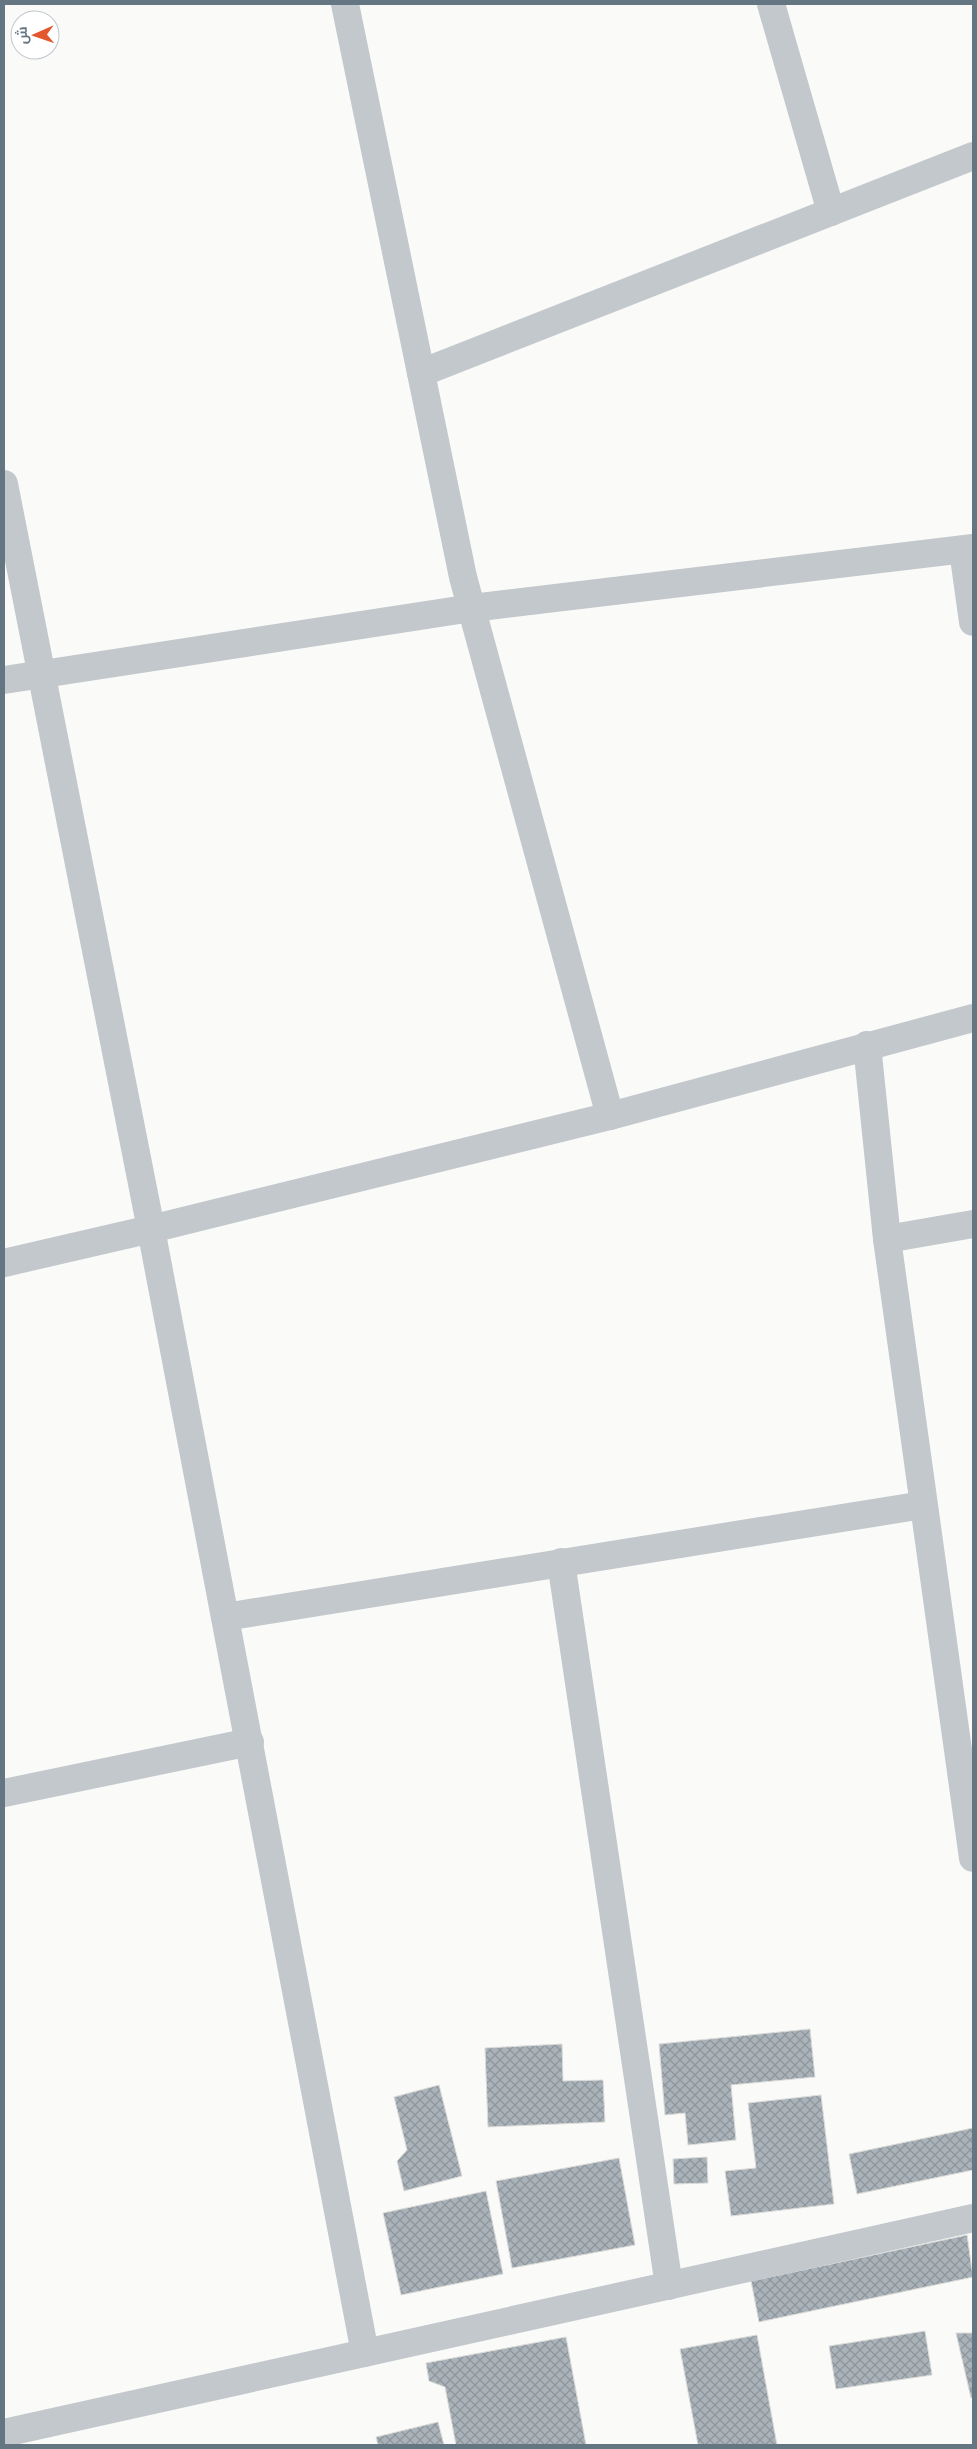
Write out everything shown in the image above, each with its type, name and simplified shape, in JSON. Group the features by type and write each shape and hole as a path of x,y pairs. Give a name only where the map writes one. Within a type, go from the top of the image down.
{"street":[{"path":"345,4 463,577 610,1116"},
{"path":"771,4 831,212"},
{"path":"421,373 973,156"},
{"path":"4,484 151,1229 365,2353"},
{"path":"4,680 472,608 968,549 973,622"},
{"path":"4,1263 151,1229 610,1116 866,1045 973,1018"},
{"path":"866,1045 887,1239 973,1858"},
{"path":"887,1239 973,1224"},
{"path":"225,1617 561,1562 923,1506"},
{"path":"561,1562 669,2286"},
{"path":"4,1793 250,1742"},
{"path":"4,2433 973,2218"}],"building":[{"path":"810,2029 815,2077 731,2085 736,2140 688,2145 685,2113 665,2115 659,2044"},
{"path":"562,2044 563,2081 603,2080 605,2122 488,2127 485,2048"},
{"path":"439,2085 462,2176 404,2191 397,2161 407,2150 394,2097"},
{"path":"821,2095 834,2204 731,2216 725,2171 756,2168 748,2103"},
{"path":"973,2128 973,2170 857,2194 849,2154"},
{"path":"707,2157 708,2183 674,2184 673,2159"},
{"path":"619,2158 635,2245 512,2268 496,2181"},
{"path":"486,2191 503,2274 401,2295 383,2213"},
{"path":"967,2235 973,2277 759,2322 751,2281"},
{"path":"925,2331 932,2375 836,2389 829,2346"},
{"path":"956,2333 973,2333 973,2397 971,2398"},
{"path":"757,2335 777,2445 698,2445 680,2349"},
{"path":"566,2337 586,2445 456,2445 445,2387 429,2381 426,2363"},
{"path":"438,2422 444,2445 378,2445 376,2437"}]}
